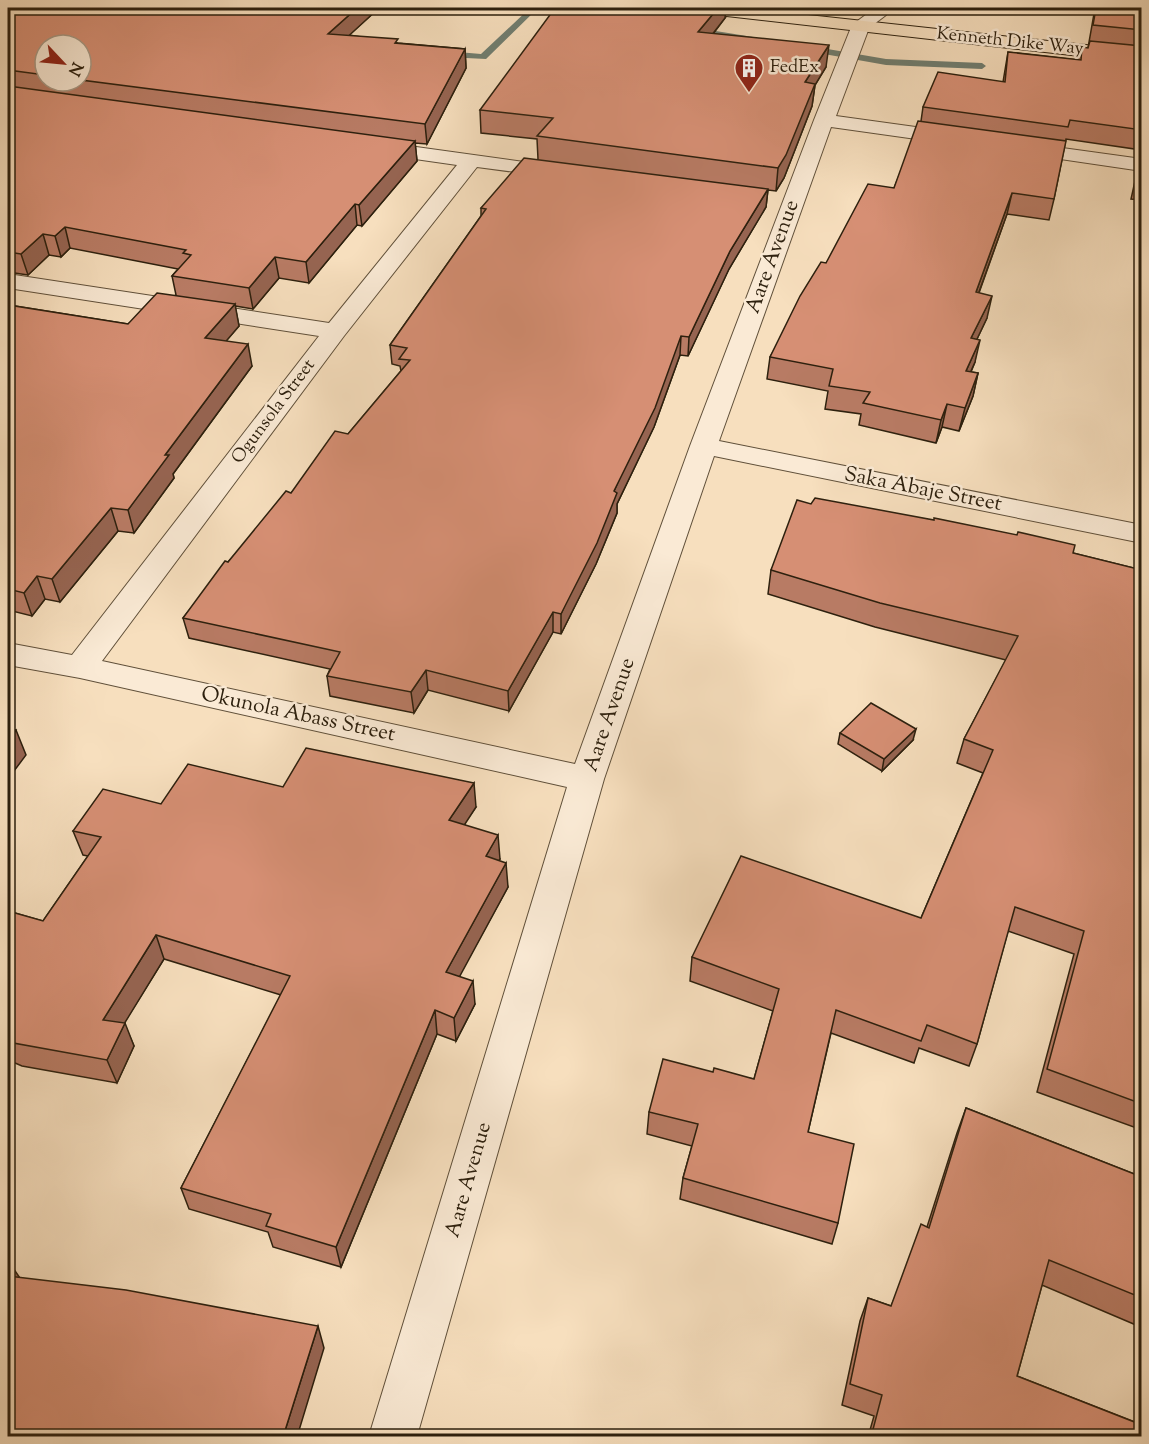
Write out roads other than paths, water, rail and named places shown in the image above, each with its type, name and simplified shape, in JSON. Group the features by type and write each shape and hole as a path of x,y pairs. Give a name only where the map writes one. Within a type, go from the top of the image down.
{"highway":[{"name":"Kenneth Dike Way","path":"700,8 1142,42"},
{"name":"Kenneth Dike Way","path":"811,8 869,20 1142,57"}],"street":[{"name":"Aare Avenue","path":"393,1437 587,778 704,446 782,200 824,120 869,20"},
{"path":"824,120 977,142"},
{"path":"356,144 575,174"},
{"path":"1000,145 1142,165"},
{"name":"Ogunsola Street","path":"80,667 335,331 472,160"},
{"path":"8,281 335,331"},
{"name":"Saka Abaje Street","path":"704,446 1142,534"},
{"name":"Okunola Abass Street","path":"8,654 80,667 587,778"}],"waterway":[{"path":"446,54 483,57 534,8"},
{"path":"694,29 753,39"},
{"path":"810,49 886,62 982,66"}],"place":[{"name":"FedEx","path":"749,94"}]}
